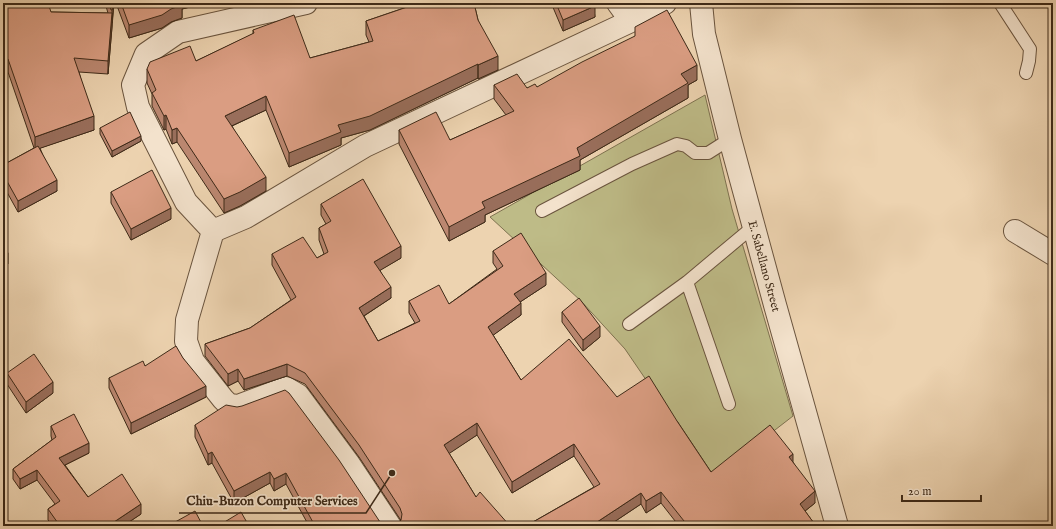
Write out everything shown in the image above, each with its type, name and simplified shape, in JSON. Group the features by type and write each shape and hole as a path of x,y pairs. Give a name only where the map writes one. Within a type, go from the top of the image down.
{"street":[{"path":"212,231 186,202 138,107 133,85 146,54 178,32 306,3"},
{"path":"618,3 631,21"},
{"path":"212,231 246,217 365,146 631,21 665,3"},
{"name":"E. Sabellano Street","path":"702,3 704,34 730,139 837,526"},
{"path":"212,231 187,320 186,341 194,362 229,405 238,406 286,388 298,395 349,464 390,526"},
{"path":"1015,231 1053,254"}],"lane":[{"path":"1000,3 1030,49 1026,73"},
{"path":"542,211 632,164 677,144 686,146 695,153 708,153 730,139"},
{"path":"629,324 688,282 754,226"},
{"path":"688,282 729,404"}],"shaded area":[{"path":"705,95 732,209 793,416 713,478 625,349 581,301 490,217"}],"building":[{"path":"3,3 48,3 51,12 112,13 108,61 74,58 94,116 35,137 8,59 3,60"},
{"path":"109,3 113,3 112,10 111,10"},
{"path":"121,3 181,3 182,5 171,9 162,15 129,25"},
{"path":"416,3 474,3 478,20 498,56 478,64 370,116 338,125 341,132 289,153 266,96 225,116 266,177 240,192 224,199 177,128 172,130 166,115 164,116 152,93 156,90 147,69 150,62 190,46 196,61 254,33 253,30 294,15 310,58 373,41 366,21"},
{"path":"556,3 593,3 595,6 563,20"},
{"path":"667,10 697,65 681,74 688,83 577,148 580,156 482,202 485,208 449,227 399,130 436,112 450,140 514,111 494,85 517,74 527,88 535,84 537,87 582,62 635,36 635,27"},
{"path":"130,112 141,136 112,151 100,128"},
{"path":"38,146 57,180 18,201 3,174 3,165"},
{"path":"152,170 171,208 131,229 111,192"},
{"path":"363,179 401,246 374,262 391,287 359,308 378,341 420,321 409,301 439,285 449,304 503,266 493,251 521,233 546,273 514,294 521,303 488,327 521,380 569,339 617,397 649,376 711,472 770,425 793,454 789,457 815,491 800,504 816,526 688,526 661,492 646,501 641,493 591,526 526,526 600,484 574,444 512,482 477,423 444,445 476,497 480,492 510,526 393,526 397,525 401,520 402,514 400,508 359,445 305,373 287,364 244,379 238,369 228,374 205,344 250,328 296,297 272,254 303,237 317,258 328,252 319,228 331,221 321,204"},
{"path":"3,246 8,253 3,257"},
{"path":"579,298 600,326 583,340 562,312"},
{"path":"176,346 183,358 206,386 131,423 109,378 143,361 145,366"},
{"path":"34,354 53,382 26,402 7,373"},
{"path":"285,390 289,393 339,460 380,522 387,526 315,526 286,473 274,479 270,472 234,491 212,452 208,454 195,425 226,405 237,407 242,406"},
{"path":"74,414 89,443 59,458 88,497 122,474 141,504 114,522 117,526 60,526 48,509 60,501 37,470 20,479 13,469 56,437 51,426"},
{"path":"195,511 203,526 168,526"},
{"path":"241,512 249,526 218,526"}],"place":[{"name":"Chiu-Buzon Computer Services","path":"392,473"}]}
